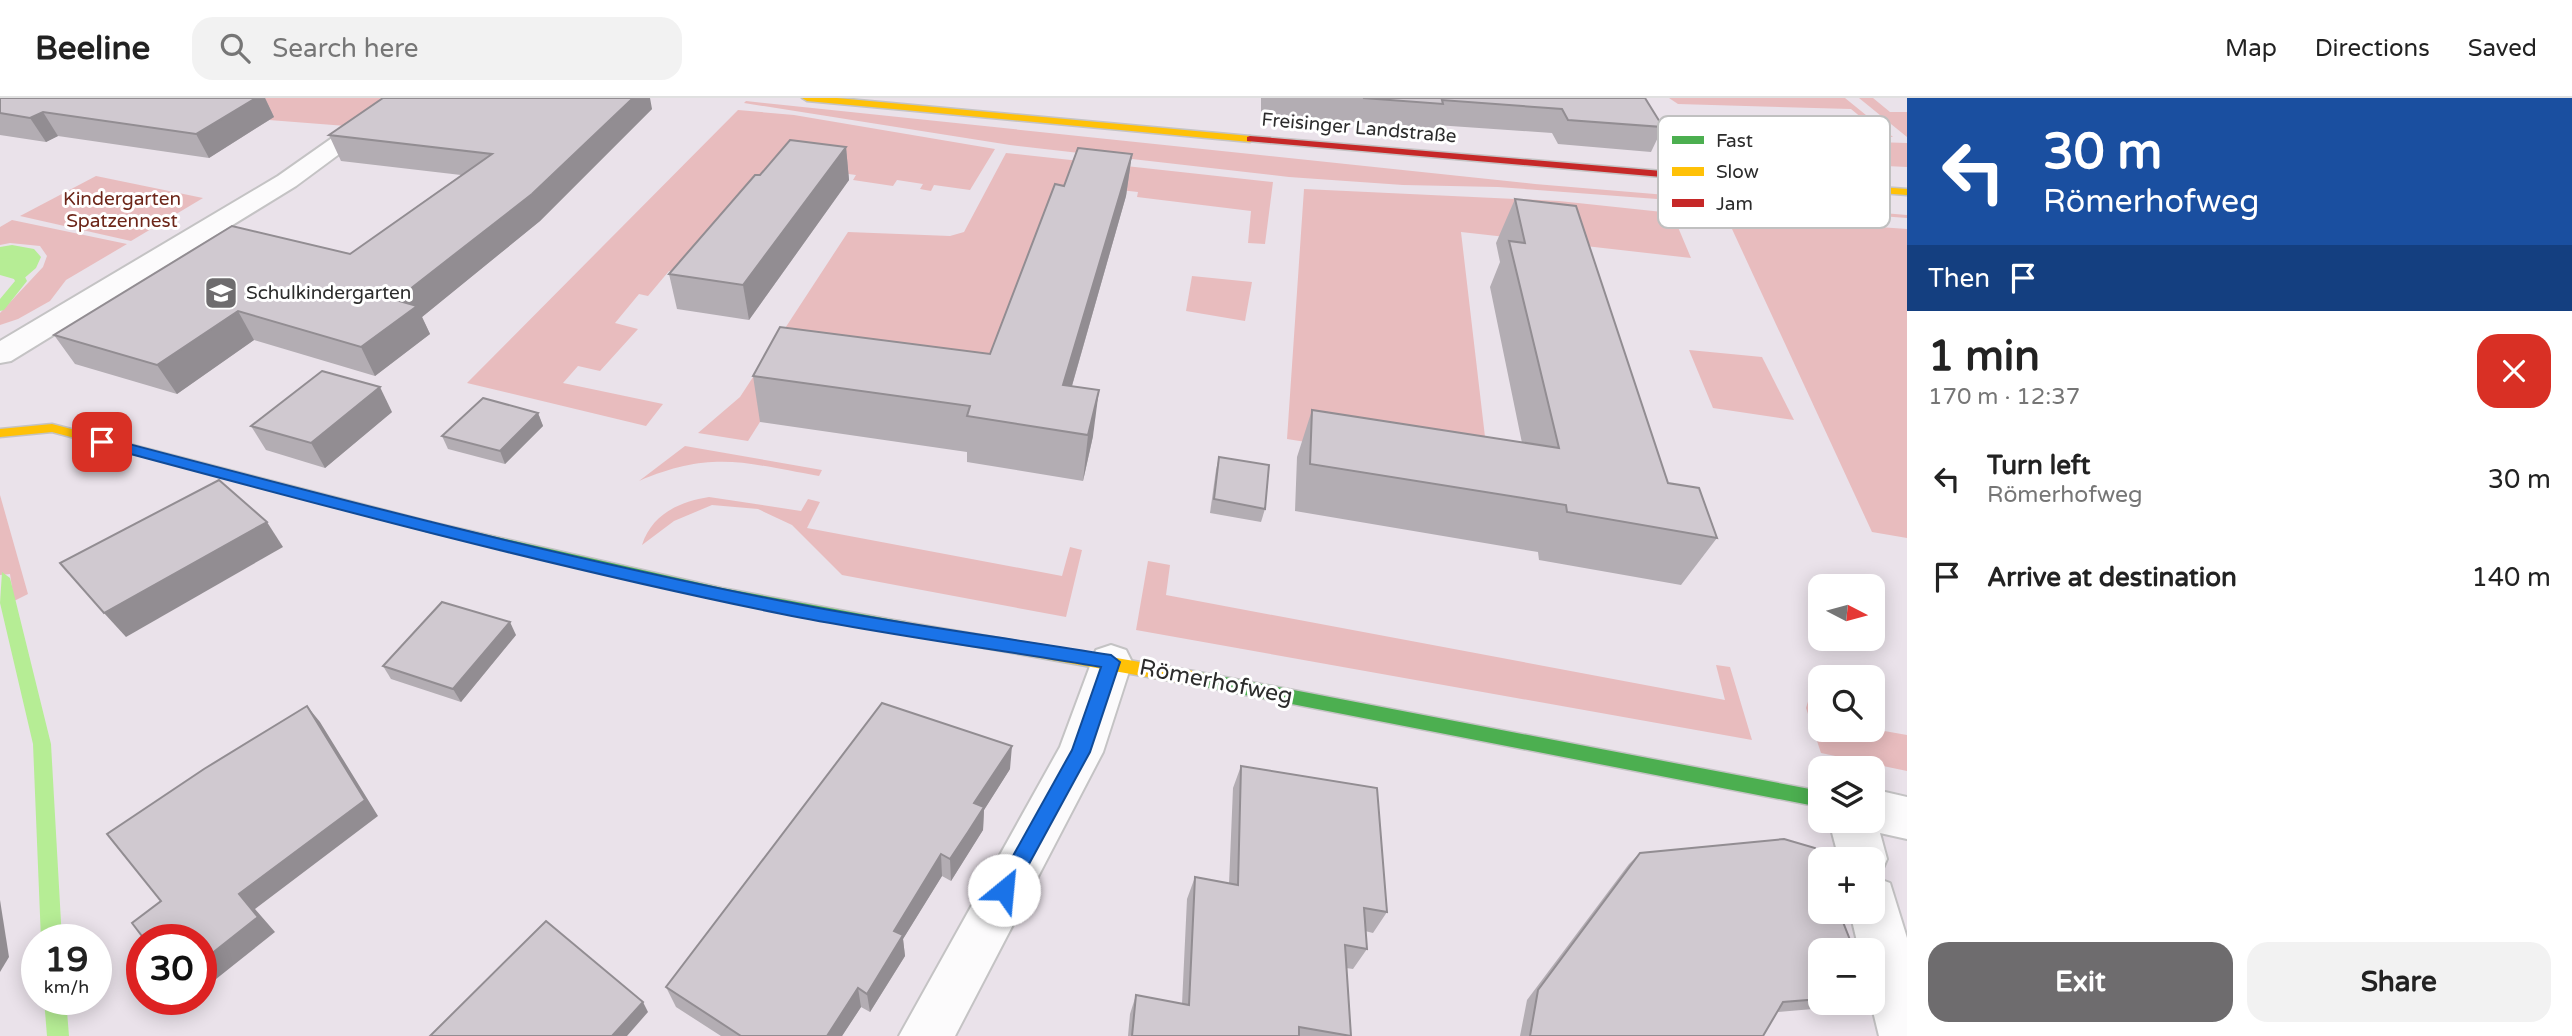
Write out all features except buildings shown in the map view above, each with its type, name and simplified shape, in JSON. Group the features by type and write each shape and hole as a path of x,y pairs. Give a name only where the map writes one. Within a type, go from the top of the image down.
{"street":[{"path":"0,354 288,181 404,98"},
{"name":"Freisinger Landstraße","path":"807,98 874,101 1443,157 1658,173"},
{"name":"Römerhofweg","path":"0,433 52,429 377,514 651,580 785,608 1111,662 1808,797"},
{"path":"926,1036 1081,752 1111,662"},
{"path":"1885,813 1907,818"},
{"path":"1878,924 1906,1036"}],"green space":[{"path":"203,98 385,98 346,126 269,120"},
{"path":"1669,98 1845,98 1867,116 1860,116 1851,109 1678,104"},
{"path":"1859,98 1873,98 1890,112 1907,112 1907,137 1890,123 1890,116 1881,116"},
{"path":"746,101 1535,184 1658,194 1658,199 1498,187 1403,185 1289,177 1010,145 744,103"},
{"path":"738,110 794,115 995,149 970,190 934,185 931,191 920,189 923,184 897,180 893,186 853,180 856,175 834,172 707,277 669,271 648,296 639,294 615,323 638,329 600,371 578,366 563,383 663,404 646,426 467,383"},
{"path":"1890,142 1907,143 1907,167 1890,166"},
{"path":"1006,153 1273,182 1265,244 1248,243 1251,211 1137,197 1138,192 1111,189 991,390 760,422 748,441 698,433 740,397 848,232 950,236 964,232"},
{"name":"Kindergarten Spatzennest","path":"96,176 203,198 131,241 20,216"},
{"path":"1304,189 1559,201 1658,212 1658,228 1678,228 1691,258 1461,232 1489,471 1287,439"},
{"path":"1890,214 1907,215 1907,218 1890,217"},
{"path":"12,220 127,244 66,280 50,301 18,319 0,325 0,313 43,267 47,256 40,246 10,243 0,245 0,227"},
{"path":"1732,228 1907,229 1907,538 1872,532"},
{"path":"1192,276 1252,282 1245,321 1186,311"},
{"path":"1689,350 1762,357 1794,420 1713,408"},
{"path":"685,446 822,470 819,476 749,464 709,462 665,471 639,481"},
{"path":"0,495 28,594 14,601 10,574 0,575"},
{"path":"709,497 801,511 808,499 820,502 807,528 1062,576 1070,547 1082,550 1066,617 842,575 792,525 758,509 712,505 674,521 642,545 652,525 668,511 687,502"},
{"path":"1148,561 1170,565 1166,595 1725,700 1716,665 1730,667 1752,740 1136,630"},
{"path":"1885,731 1907,735 1907,771 1885,766 1885,756 1835,756 1821,753 1817,742 1885,742"}],"shaded area":[{"path":"12,245 34,249 41,257 36,268 21,281 0,275 0,247"}],"waterway":[{"path":"0,262 11,261 21,281 0,307"},
{"path":"0,579 2,578 42,744 51,924"},
{"path":"56,1015 58,1036"}],"traffic: fast":[{"path":"431,527 722,594 899,627"},
{"path":"1199,679 1808,797"}],"traffic: slow":[{"path":"807,98 1250,139"},
{"path":"1890,191 1907,192"},
{"path":"0,433 52,428 431,527"},
{"path":"899,627 1199,679"}],"traffic: jam":[{"path":"1250,139 1658,174"}],"place":[{"name":"Schulkindergarten","path":"221,293"}],"route":[{"path":"102,442 377,514 651,580 785,608 1111,662 1081,752 1004,890"}]}
